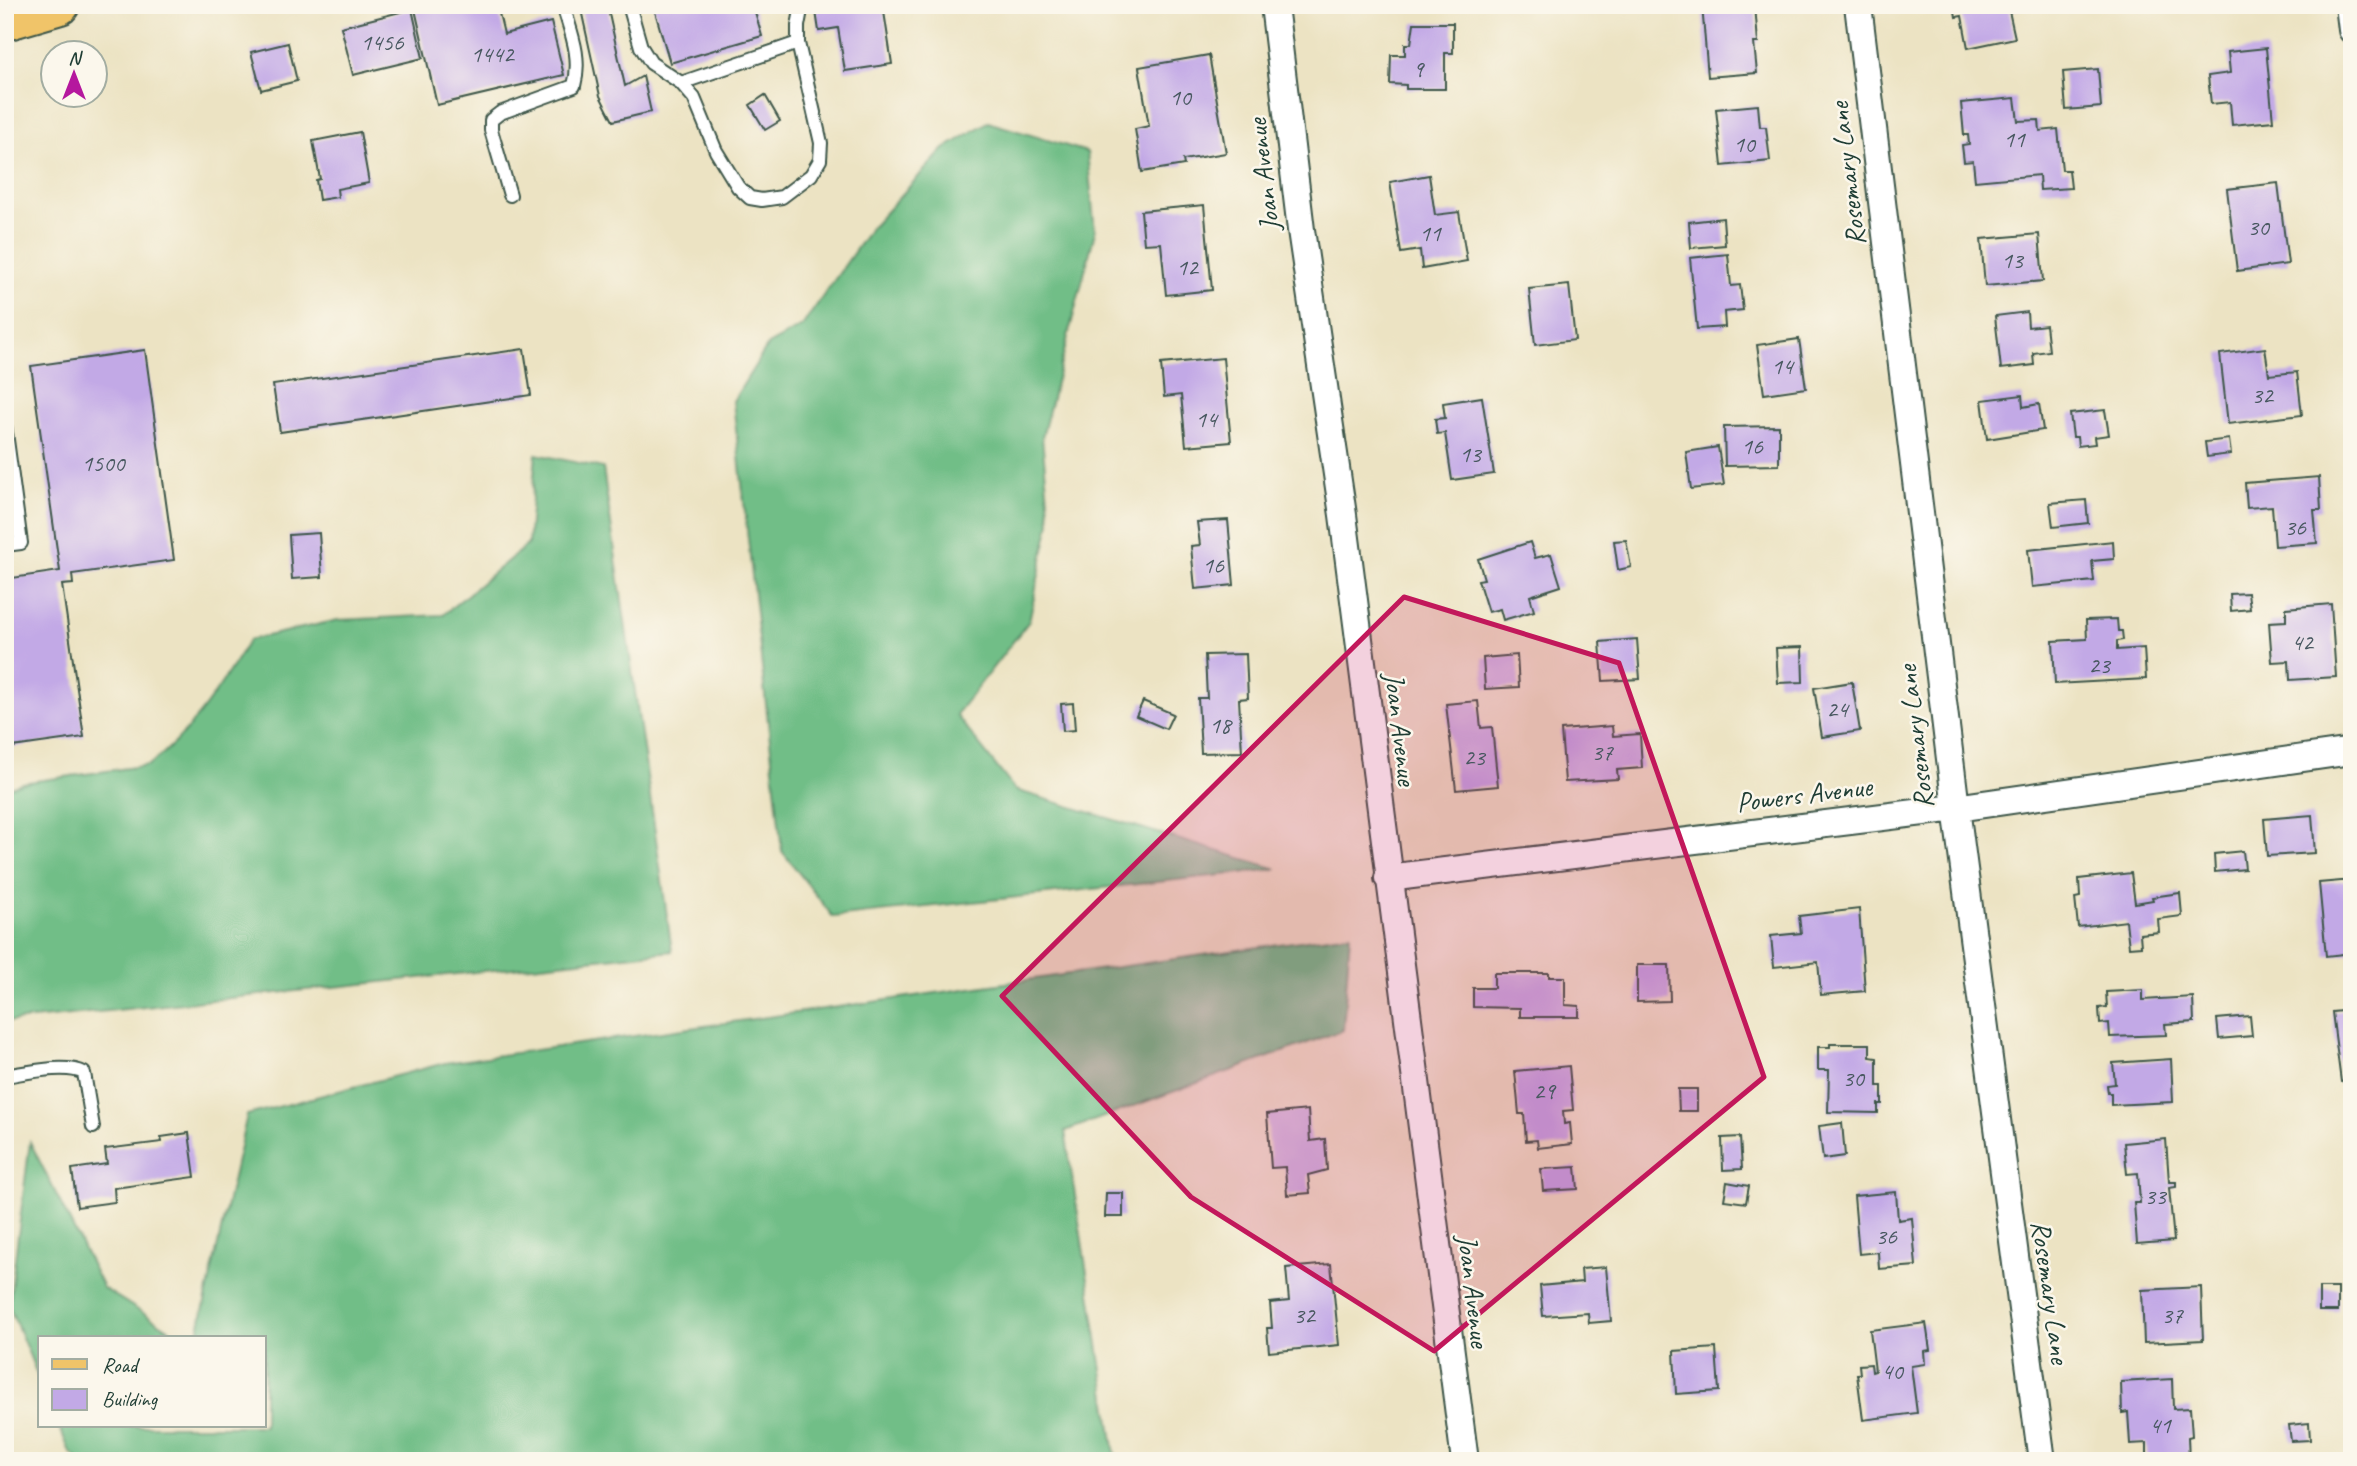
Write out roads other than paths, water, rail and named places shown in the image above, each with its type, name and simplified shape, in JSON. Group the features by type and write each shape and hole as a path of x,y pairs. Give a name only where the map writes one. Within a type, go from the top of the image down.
{"main road":[{"path":"5,21 60,5"}],"street":[{"name":"Joan Avenue","path":"1274,5 1301,230 1343,514 1465,1461"},
{"name":"Rosemary Lane","path":"1858,5 1956,808 2042,1461"},
{"path":"2349,5 2352,30"},
{"name":"Powers Avenue","path":"1388,878 1956,808 2352,751"}],"lane":[{"path":"510,195 491,130 491,120 500,113 574,86 578,57 563,5"},
{"path":"629,5 641,47 651,64 681,83 694,98 716,151 738,187 750,198 762,200 782,197 811,175 820,160 821,142 799,43 798,26 802,5"},
{"path":"681,83 799,43"},
{"path":"5,425 20,543 5,545"},
{"path":"5,1076 71,1068 79,1070 83,1073 93,1127"}]}
